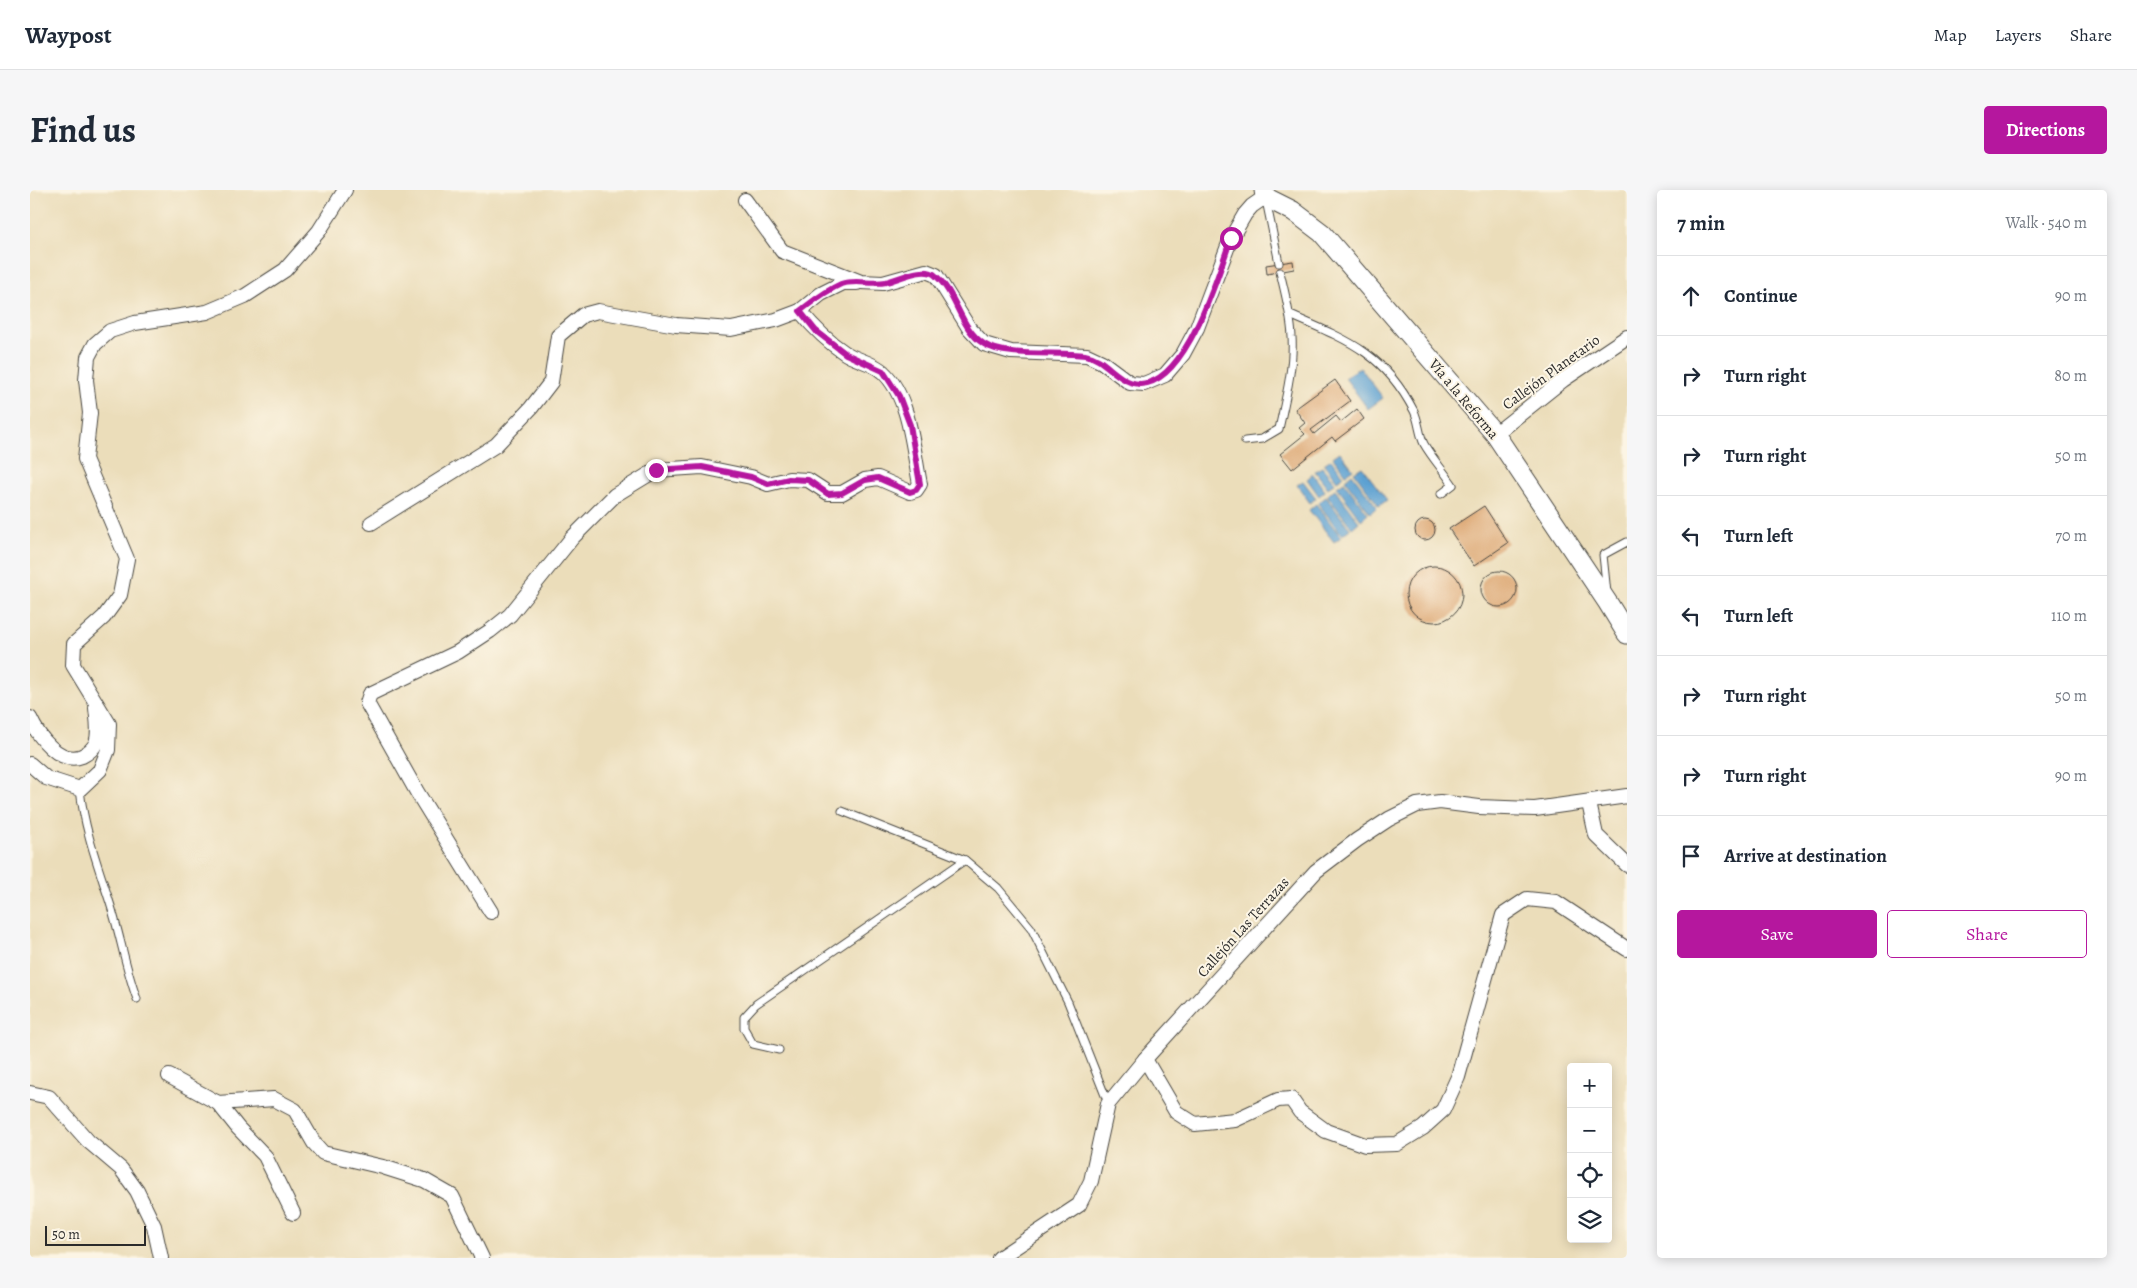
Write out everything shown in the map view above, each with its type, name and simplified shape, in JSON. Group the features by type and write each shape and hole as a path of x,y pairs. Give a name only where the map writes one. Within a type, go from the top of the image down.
{"street":[{"path":"30,764 46,778 80,789 100,770 108,750 108,724 73,665 74,644 104,616 120,595 127,560 85,459 90,413 86,380 88,357 94,344 110,331 135,324 207,312 245,296 286,270 319,231 345,190"},
{"path":"371,523 496,445 531,408 551,382 558,336 583,315 598,311 676,325 731,329 776,320 800,311 821,294 843,283 883,283 926,271 936,275 969,328 984,344 1011,352 1087,355 1102,362 1130,382 1144,384 1165,375 1183,354 1197,328 1231,238 1244,214 1264,193"},
{"name":"Vía a la Reforma","path":"1264,193 1294,211 1322,233 1494,434 1627,634"},
{"path":"745,200 782,251 861,282"},
{"path":"491,912 417,792 367,703 370,694 458,652 490,631 510,615 572,538 615,494 656,470 702,467 751,477 768,484 789,479 808,480 828,494 842,493 865,480 878,478 910,492 916,490 920,484 910,425 899,396 883,371 846,354 816,331 800,311"},
{"name":"Callejón Planetario","path":"1494,434 1563,380 1627,337"},
{"path":"30,718 44,741 64,758 77,758 88,754 96,744 98,732 96,704"},
{"name":"Callejón Las Terrazas","path":"999,1258 1080,1205 1091,1181 1108,1104 1145,1059 1316,871 1357,840 1390,819 1417,805 1440,802 1479,807 1535,809 1589,803 1627,796"},
{"path":"1589,803 1596,835 1627,865"},
{"path":"1145,1059 1176,1112 1195,1124 1235,1120 1278,1100 1291,1099 1300,1112 1326,1131 1364,1146 1397,1144 1423,1128 1443,1110 1458,1078 1503,916 1527,899 1556,902 1627,949"},
{"path":"169,1076 218,1103 238,1128 266,1156 293,1213"},
{"path":"30,1093 49,1097 88,1141 121,1169 137,1191 154,1226 161,1258"},
{"path":"218,1103 274,1099 295,1110 314,1143 324,1153 383,1167 424,1180 452,1196 482,1258"}],"lane":[{"path":"1264,193 1279,263"},
{"path":"1245,441 1262,439 1279,429 1287,394 1293,339 1290,315 1280,272"},
{"path":"1290,315 1369,354 1390,372 1416,414 1423,443 1453,485 1441,494"},
{"path":"1608,603 1603,555 1627,542"},
{"path":"80,789 83,818 137,999"},
{"path":"842,811 965,860 998,888 1031,928 1068,1002 1108,1104"},
{"path":"779,1050 753,1044 744,1028 744,1017 756,1004 965,860"}],"water":[{"path":"1360,367 1383,398 1368,409 1345,378"},
{"path":"1340,452 1353,469 1346,474 1333,457"},
{"path":"1331,459 1344,476 1337,481 1324,464"},
{"path":"1322,467 1335,483 1328,488 1315,471"},
{"path":"1362,467 1387,500 1379,506 1354,472"},
{"path":"1313,474 1325,491 1319,496 1307,479"},
{"path":"1352,474 1377,507 1370,513 1345,480"},
{"path":"1303,481 1316,498 1310,503 1297,485"},
{"path":"1344,482 1368,514 1361,520 1337,487"},
{"path":"1335,489 1359,522 1352,528 1327,495"},
{"path":"1326,497 1350,529 1342,535 1318,503"},
{"path":"1316,504 1341,537 1334,542 1309,510"}],"building":[{"path":"1293,261 1294,269 1267,274 1266,265"},
{"path":"1335,380 1350,401 1311,430 1314,434 1336,416 1341,422 1357,409 1364,419 1335,441 1332,437 1292,469 1280,454 1305,434 1299,428 1305,423 1295,409"},
{"path":"1484,506 1508,543 1474,566 1449,529"},
{"path":"1425,520 1432,523 1435,530 1432,537 1425,540 1418,537 1415,530 1418,523"},
{"path":"1434,566 1449,571 1457,579 1462,594 1457,609 1449,617 1434,622 1419,617 1411,609 1406,594 1411,579 1419,571"},
{"path":"1499,571 1511,577 1517,589 1511,601 1499,607 1487,601 1481,589 1487,577"}],"route":[{"path":"656,470 702,467 751,477 768,484 789,479 808,480 828,494 842,493 865,480 878,478 910,492 916,490 920,484 910,425 899,396 883,371 846,354 816,331 800,311 821,294 843,283 883,283 926,271 936,275 951,296 969,328 984,344 1011,352 1087,355 1102,362 1130,382 1144,384 1165,375 1183,354 1197,328 1231,238"}]}
